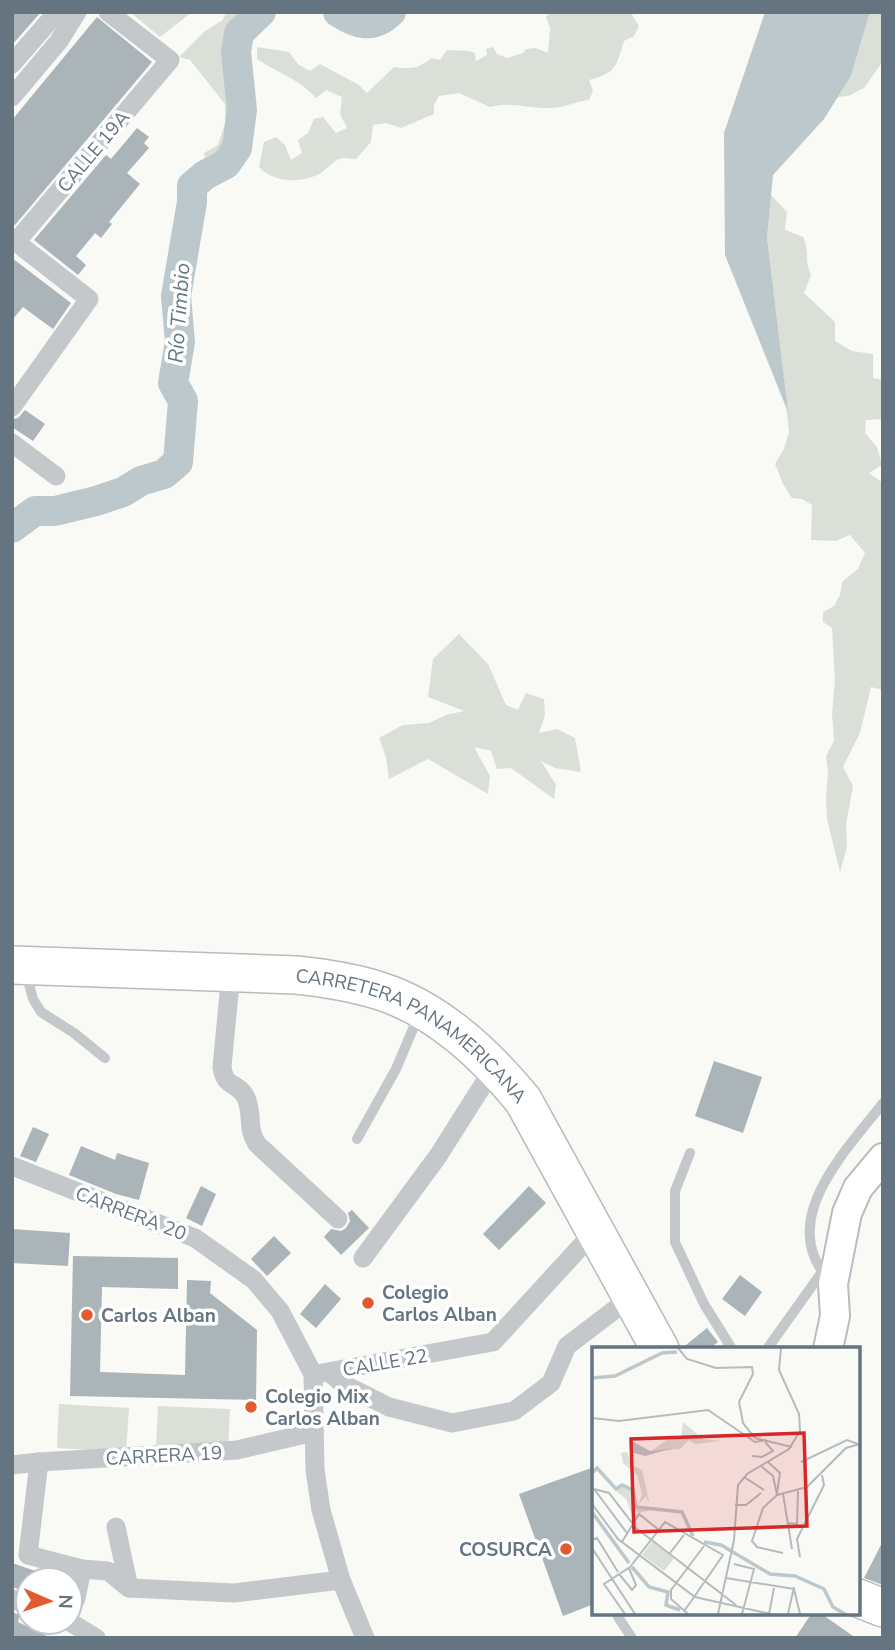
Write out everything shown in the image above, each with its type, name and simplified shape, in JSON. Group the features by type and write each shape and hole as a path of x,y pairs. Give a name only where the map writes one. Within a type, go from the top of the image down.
{"highway":[{"name":"CARRETERA PANAMERICANA","path":"18,965 296,975 340,980 383,992 421,1010 458,1035 495,1066 523,1100 659,1347"},
{"path":"860,1599 883,1608"}],"main road":[{"path":"828,1347 835,1315 827,1278 847,1213 858,1188 883,1158"}],"street":[{"path":"12,64 57,12"},
{"path":"12,97 59,41 77,12"},
{"name":"CALLE 19A","path":"14,241 170,60 108,12"},
{"path":"12,407 89,299 14,241"},
{"path":"12,443 56,476"},
{"path":"231,973 223,1078 242,1091 247,1099 250,1133 257,1144 338,1219"},
{"path":"363,1258 438,1156 495,1066"},
{"name":"CARRERA 20","path":"12,1166 195,1238 254,1280 280,1311 321,1373"},
{"name":"CALLE 22","path":"321,1373 493,1342 595,1231"},
{"path":"365,1638 341,1580 321,1510 315,1470 314,1432 321,1373 389,1407 452,1423 514,1411 551,1383 567,1346 630,1298"},
{"name":"CARRERA 19","path":"12,1465 237,1450 314,1432"},
{"path":"39,1462 28,1555 70,1566"},
{"path":"116,1527 129,1588"},
{"path":"84,1569 108,1571 129,1588 234,1593 341,1580"}],"lane":[{"path":"18,965 41,1012 106,1058"},
{"path":"358,1139 396,1069 421,1010"},
{"path":"769,1347 827,1278 814,1258 809,1237 811,1217 822,1184 883,1103"},
{"path":"690,1153 675,1191 675,1242 704,1304 731,1347"},
{"path":"618,1617 632,1638"}],"shaded area":[{"path":"130,12 192,12 160,37"},
{"path":"226,12 249,12 233,32 230,41 238,120 237,135 232,148 222,160 206,168 204,153 218,145 225,123 225,104 190,60 179,57 205,31 223,20"},
{"path":"552,12 636,12 632,15 639,26 634,36 624,41 614,68 605,75 589,80 593,91 589,100 556,108 505,105 490,107 459,93 439,96 434,105 434,114 401,128 386,123 373,125 371,142 356,159 339,159 313,177 280,179 259,167 264,142 276,137 285,145 291,160 302,153 298,140 308,133 314,119 323,117 336,133 347,128 340,114 342,97 326,90 316,98 295,81 257,59 257,47 289,52 298,64 310,71 320,64 359,85 367,93 394,67 414,67 431,58 440,60 447,50 475,53 476,61 487,55 486,49 493,47 497,54 507,58 523,53 526,49 536,48 548,53 550,28 546,17"},
{"path":"765,12 870,12 851,76 824,119 773,175 767,238 788,412 725,255 724,133"},
{"path":"870,12 883,12 883,61 864,88 848,96 838,97 851,76"},
{"path":"771,195 787,212 785,230 803,237 805,242 811,275 804,293 835,322 835,341 852,351 873,354 873,378 883,380 883,419 866,420 865,433 877,447 882,465 869,473 883,483 883,690 871,687 860,733 843,767 853,786 846,825 847,847 840,872 827,819 826,756 834,741 832,714 835,679 832,628 823,622 823,612 834,606 840,595 842,582 858,569 865,553 850,535 836,541 811,540 812,505 802,499 792,498 775,464 784,449 789,432 767,238"},
{"path":"459,634 488,664 506,705 518,710 526,693 544,699 545,715 539,733 557,729 575,738 581,772 555,768 541,761 556,785 554,799 511,768 497,769 491,751 474,747 490,776 488,794 428,759 389,779 386,757 379,738 403,725 429,723 464,711 428,697 433,659"},
{"path":"59,1404 129,1408 126,1452 57,1448"},
{"path":"158,1406 230,1409 228,1451 156,1448"}],"building":[{"path":"12,12 41,12 12,45"},
{"path":"97,17 152,62 15,225 12,223 12,120"},
{"path":"137,128 149,137 144,143 149,148 127,173 140,184 109,222 112,224 101,238 95,233 76,256 86,265 78,275 34,240 106,155 111,159"},
{"path":"12,258 71,303 53,329 23,307 12,320"},
{"path":"25,410 45,424 33,441 12,427 12,419 18,418"},
{"path":"714,1061 762,1077 743,1133 695,1116"},
{"path":"33,1127 49,1134 36,1162 20,1156"},
{"path":"81,1146 115,1160 117,1153 149,1163 139,1200 69,1175"},
{"path":"201,1186 216,1194 202,1226 186,1218"},
{"path":"529,1186 546,1203 499,1250 483,1234"},
{"path":"352,1210 369,1228 341,1255 324,1237 331,1229 341,1231 346,1228 350,1221 348,1213"},
{"name":"Carlos Alban","path":"12,1229 70,1233 68,1266 12,1263"},
{"path":"274,1236 291,1253 267,1276 251,1259"},
{"name":"Carlos Alban","path":"73,1256 178,1258 178,1289 102,1287 100,1372 185,1375 187,1280 211,1281 210,1293 257,1330 256,1400 70,1396"},
{"path":"740,1275 762,1292 745,1316 722,1299"},
{"path":"325,1284 341,1299 316,1328 300,1314"},
{"path":"707,1328 718,1342 712,1347 683,1347"},
{"name":"COSURCA","path":"592,1468 592,1605 563,1616 519,1494"},
{"path":"883,1541 883,1585 864,1578"},
{"path":"12,1563 21,1566 14,1566 12,1587"},
{"path":"12,1612 14,1636 51,1638 12,1638"},
{"path":"811,1615 823,1615 856,1638 795,1638"}],"waterway":[{"name":"Río Timbio","path":"12,528 35,511 55,511 123,492 141,481 164,474 178,462 183,401 173,383 180,342 176,296 192,202 192,186 205,175 226,164 237,148 242,110 236,52 239,33 261,12"},
{"name":"Río Timbio","path":"338,12 351,20 364,23 378,21 391,12"}],"place":[{"name":"Colegio Carlos Alban","path":"368,1303"},
{"name":"Carlos Alban","path":"87,1315"},
{"name":"Colegio Mix Carlos Alban","path":"251,1407"},
{"name":"COSURCA","path":"566,1549"}]}
